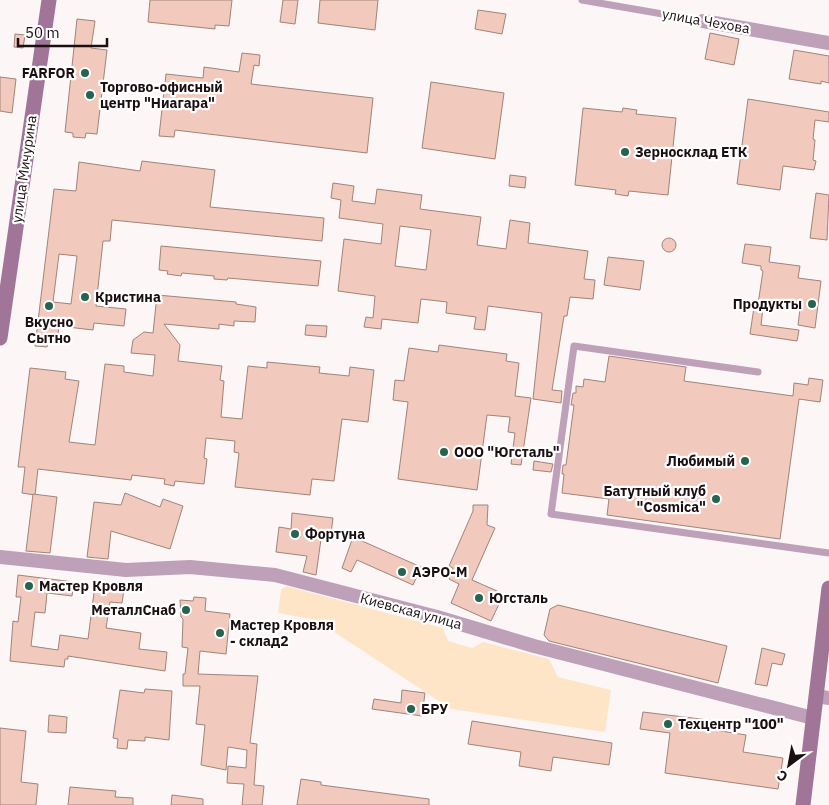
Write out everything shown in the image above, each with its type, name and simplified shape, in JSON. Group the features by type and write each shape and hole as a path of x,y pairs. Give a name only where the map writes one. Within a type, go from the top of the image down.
{"street":[{"name":"улица Мичурина","path":"0,338 49,0"},
{"name":"улица Чехова","path":"703,21 829,43"},
{"name":"Киевская улица","path":"0,557 126,570 190,567 275,575 437,617 534,646 813,718"},
{"path":"802,805 813,718 822,697 829,588"}],"lane":[{"name":"улица Чехова","path":"582,0 703,21"},
{"path":"758,372 574,346 550,514 829,553"}],"shaded area":[{"path":"286,586 443,628 448,641 472,648 483,642 549,659 558,677 611,690 605,732 451,709 316,620 278,613 281,590"}],"building":[{"path":"150,0 232,0 229,26 215,25 215,29 148,22"},
{"path":"283,0 298,0 295,24 280,22"},
{"path":"320,0 378,0 375,30 318,23"},
{"path":"478,10 506,14 502,34 475,29"},
{"path":"77,19 95,21 91,48 107,50 97,134 86,133 85,138 73,137 73,133 65,132"},
{"path":"710,33 739,39 734,65 705,59"},
{"path":"15,34 25,35 23,48 14,47"},
{"path":"794,50 829,56 829,83 821,81 821,84 789,79"},
{"path":"242,53 260,55 259,66 254,65 251,84 373,98 367,153 175,130 174,137 159,136 166,74 203,78 204,67 239,72"},
{"path":"0,77 16,79 12,113 0,111"},
{"path":"431,82 504,93 495,159 422,148"},
{"path":"748,99 829,112 829,122 815,120 813,160 816,161 814,170 783,166 780,190 737,184"},
{"name":"Зерносклад ЕТК","path":"583,108 622,112 623,108 637,110 636,114 676,118 668,195 629,191 628,196 615,194 616,190 575,185"},
{"path":"142,161 215,170 210,207 324,218 322,241 112,220 110,241 103,241 96,306 126,309 124,326 94,323 93,330 59,326 57,342 48,341 47,347 35,346 54,189 76,191 79,162 140,171","holes":["59,254 77,256 71,304 53,302"]},
{"path":"510,175 526,177 525,188 509,186"},
{"path":"333,183 354,186 352,201 375,204 377,189 422,195 420,209 481,217 477,245 506,249 510,220 530,223 528,243 588,251 584,279 595,280 593,299 570,297 567,316 564,316 552,390 562,391 561,403 533,399 542,313 488,306 485,330 474,329 476,317 446,313 447,302 421,299 418,323 382,319 381,329 364,327 366,317 373,318 375,296 338,291 344,239 381,244 383,224 339,218 341,200 331,198","holes":["400,226 431,230 426,270 395,266"]},
{"path":"816,193 829,195 827,240 810,238"},
{"path":"669,238 674,240 676,245 674,250 669,252 664,250 662,245 664,240"},
{"path":"745,244 771,247 769,262 800,266 798,278 821,281 815,328 798,325 800,309 758,304 763,271 761,266 742,263"},
{"path":"161,246 321,261 318,286 228,278 227,280 214,279 214,276 182,273 181,276 167,274 168,271 159,270"},
{"path":"608,257 644,261 640,290 604,285"},
{"path":"157,295 236,302 236,304 256,307 255,322 234,321 234,326 219,324 219,329 164,324 180,345 178,361 222,366 220,380 224,381 221,417 242,419 248,366 267,368 267,362 320,367 319,373 349,376 350,367 374,370 368,422 342,419 334,481 312,479 310,495 235,487 239,453 234,452 235,441 206,438 204,458 207,459 204,484 175,481 174,486 164,484 165,479 132,475 131,480 38,469 35,495 22,493 25,467 18,467 30,368 66,372 65,379 79,381 69,442 95,445 105,364 124,366 124,372 153,376 155,355 131,353 133,340 144,332 153,333"},
{"path":"754,307 763,308 761,325 799,330 797,341 750,334"},
{"path":"306,325 327,326 326,337 305,335"},
{"path":"439,345 507,354 506,361 519,363 515,396 531,398 521,465 511,464 515,433 508,432 510,417 487,415 477,490 398,479 408,402 393,400 395,380 404,381 409,348 438,352"},
{"path":"609,356 686,367 684,381 793,396 794,383 808,385 809,378 823,380 820,402 799,399 780,539 607,515 609,499 562,493 563,465 566,465 574,405 571,405 573,393 576,393 576,386 583,387 584,379 605,382"},
{"path":"534,461 553,464 551,472 533,470"},
{"path":"125,493 160,507 163,499 183,506 170,549 111,531 108,559 87,557 94,502 121,505"},
{"path":"33,494 57,497 50,553 26,551"},
{"path":"473,505 488,505 487,525 495,528 472,580 497,591 500,602 491,621 451,603 459,584 449,579 453,568 449,566 473,511"},
{"path":"292,513 333,518 331,533 322,532 316,575 303,572 307,556 276,552 279,527 291,529"},
{"path":"353,537 421,567 413,585 357,560 351,572 342,568"},
{"path":"18,575 74,582 72,596 47,593 45,613 35,612 31,646 58,650 60,635 88,639 95,585 112,587 124,590 122,603 110,602 106,628 141,633 139,649 167,652 165,671 68,656 68,659 65,659 64,667 10,661 13,621 18,622 21,597 16,597"},
{"path":"194,597 206,598 205,611 230,614 226,654 200,651 198,674 258,676 250,743 257,744 254,785 264,786 262,805 242,805 244,784 227,783 228,766 246,768 247,750 228,747 226,770 201,765 205,725 196,724 200,686 183,686 183,674 185,674 188,648 182,647 183,619 181,617 180,600 193,601"},
{"path":"558,605 727,646 718,683 549,641 544,635 550,609"},
{"path":"762,648 785,654 782,665 772,663 767,686 755,684"},
{"path":"145,689 172,691 169,740 145,737 145,741 128,740 127,749 117,748 118,739 113,738 120,690 144,693"},
{"path":"402,690 425,693 422,716 372,709 374,699 401,703"},
{"path":"643,712 717,721 715,730 746,735 743,752 783,758 778,789 665,773 670,733 640,729"},
{"path":"49,715 67,717 66,733 48,732"},
{"path":"472,721 612,743 609,765 553,757 551,771 519,766 521,752 468,744"},
{"path":"0,728 26,731 21,782 38,784 36,805 0,805"},
{"path":"301,779 321,782 321,785 429,799 429,805 297,805"},
{"path":"70,787 116,791 115,797 133,798 133,805 68,805"},
{"path":"172,795 203,799 203,805 171,805"}],"place":[{"name":"FARFOR","path":"85,73"},
{"name":"Торгово-офисный центр \"Ниагара\"","path":"90,95"},
{"name":"Зерносклад ЕТК","path":"625,152"},
{"name":"Кристина","path":"85,297"},
{"name":"Продукты","path":"812,304"},
{"name":"Вкусно Сытно","path":"49,306"},
{"name":"ООО \"Югсталь\"","path":"444,452"},
{"name":"Любимый","path":"745,461"},
{"name":"Батутный клуб \"Cosmica\"","path":"716,499"},
{"name":"Фортуна","path":"295,534"},
{"name":"АЭРО-М","path":"402,572"},
{"name":"Мастер Кровля","path":"29,586"},
{"name":"Югсталь","path":"479,598"},
{"name":"МеталлСнаб","path":"186,610"},
{"name":"Мастер Кровля - склад2","path":"220,633"},
{"name":"БРУ","path":"411,709"},
{"name":"Техцентр \"100\"","path":"668,724"}]}
